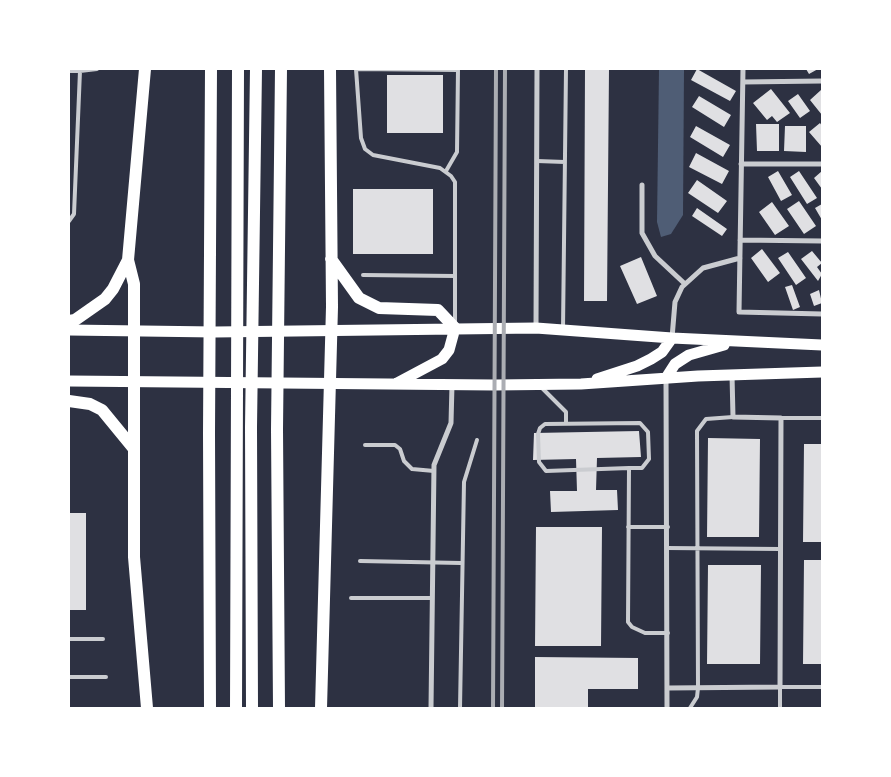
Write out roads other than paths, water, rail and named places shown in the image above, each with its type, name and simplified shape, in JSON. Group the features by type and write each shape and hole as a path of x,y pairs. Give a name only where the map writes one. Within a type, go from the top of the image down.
{"highway":[{"path":"69,321 75,320 105,299 113,289 128,260 145,69"},
{"path":"210,708 211,69"},
{"path":"236,708 238,276 236,224 238,69"},
{"path":"252,708 251,427 256,69"},
{"path":"279,708 277,429 281,69"},
{"path":"322,708 329,385 332,331 330,69"},
{"path":"331,259 360,298 379,308 438,310 455,328"},
{"path":"128,260 134,278 134,557 147,708"},
{"path":"69,401 90,404 102,410 134,449"},
{"path":"210,651 219,708"}],"main road":[{"path":"393,385 428,369 442,359 449,350 455,328"},
{"path":"69,330 135,329 215,332 536,328 672,338 822,345"},
{"path":"581,384 637,366 662,352 672,338"},
{"path":"666,378 675,364 689,355 703,349 743,341"},
{"path":"69,381 329,385 539,385 822,372"}],"street":[{"path":"536,328 537,69"},
{"path":"744,69 739,312 822,314"},
{"path":"743,82 822,81"},
{"path":"741,164 822,164"},
{"path":"642,185 642,233 655,256 685,284"},
{"path":"740,240 822,241"},
{"path":"672,338 675,302 685,284 703,268 740,258"},
{"path":"668,688 780,687 781,418 733,417 732,375"},
{"path":"666,378 668,708"},
{"path":"431,708 434,465 451,422 452,385"}],"lane":[{"path":"69,71 97,69"},
{"path":"446,171 457,152 458,70 357,69 361,138 365,150 373,156 446,171 455,182 455,328"},
{"path":"563,329 566,69"},
{"path":"69,221 74,214 80,71"},
{"path":"537,161 565,162"},
{"path":"363,275 455,276"},
{"path":"539,385 566,412 566,423"},
{"path":"690,708 697,697 698,688 697,431 706,419 733,417"},
{"path":"781,418 822,418"},
{"path":"640,423 648,432 649,459 642,468 629,468 546,471 539,462 538,434 540,428 545,424 640,423"},
{"path":"460,708 461,563 464,482 477,440"},
{"path":"365,445 395,445 400,449 404,461 412,469 434,471"},
{"path":"629,468 628,622 632,627 645,633 668,633"},
{"path":"628,527 668,528"},
{"path":"667,548 780,549"},
{"path":"360,561 461,563"},
{"path":"351,598 431,598"},
{"path":"69,639 103,639"},
{"path":"69,677 106,677"},
{"path":"780,708 780,687 822,688"}],"water":[{"path":"659,69 684,69 683,215 671,234 661,237 657,222"}],"railway":[{"path":"493,708 496,69"},
{"path":"502,708 505,69"}]}
